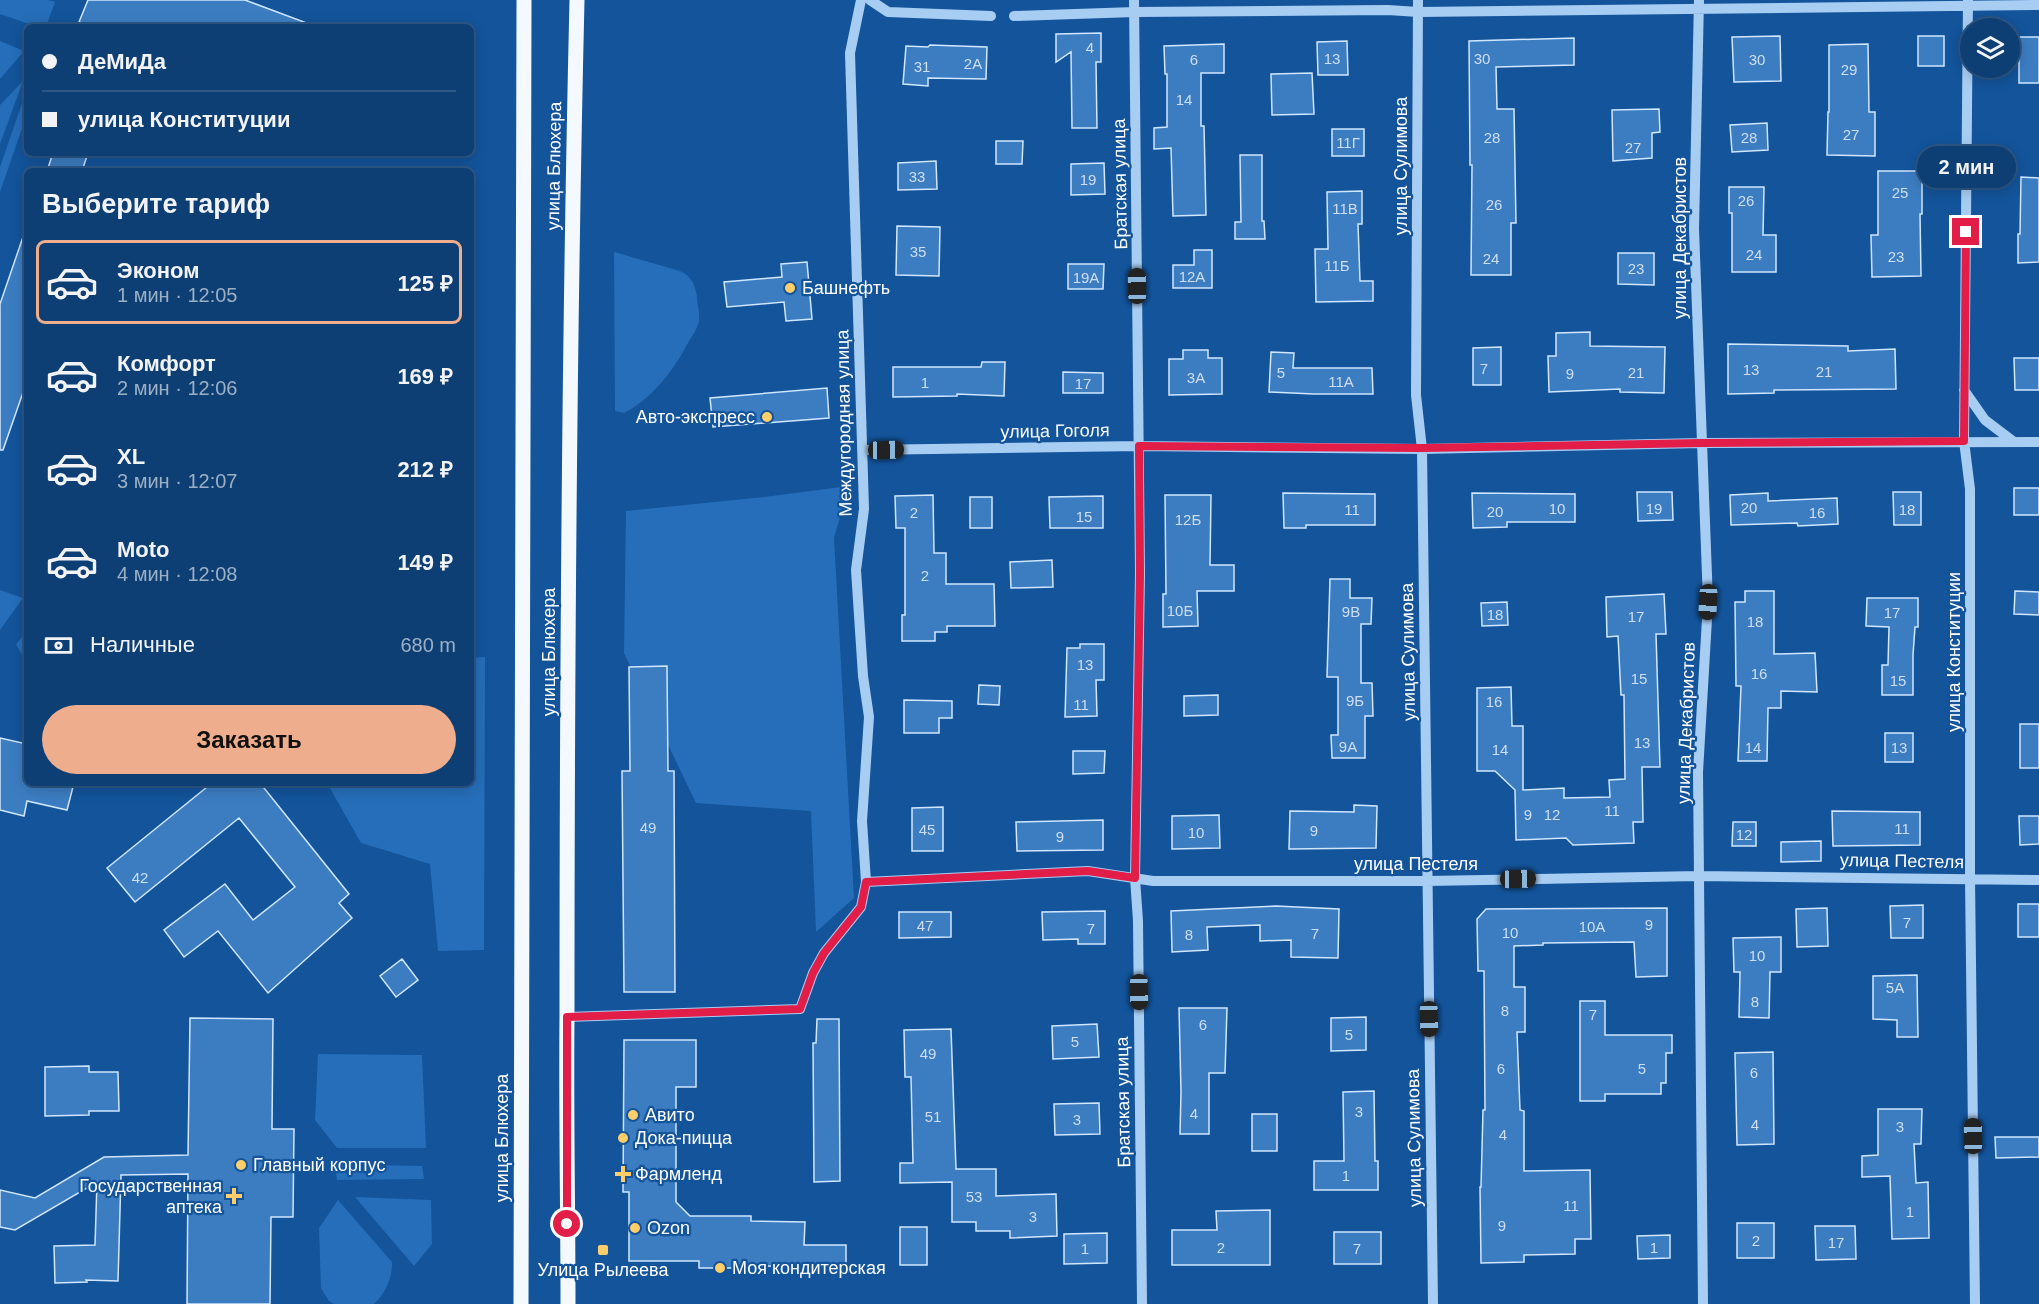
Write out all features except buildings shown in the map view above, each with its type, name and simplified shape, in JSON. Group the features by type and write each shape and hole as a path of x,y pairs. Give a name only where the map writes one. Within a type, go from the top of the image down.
{"main road":[{"name":"улица Блюхера","path":"521,1304 524,0"},
{"name":"улица Блюхера","path":"568,1304 567,1017 572,232 577,0"}],"street":[{"name":"Междугородная улица","path":"567,1017 800,1009 813,973 824,953 861,907 866,882 862,820 869,717 863,676 856,570 864,509 850,52 861,0"},
{"path":"870,0 888,12 991,16"},
{"name":"Братская улица","path":"1134,0 1140,573 1135,878 1138,921 1142,1304"},
{"name":"улица Сулимова","path":"1418,0 1416,395 1422,448 1433,1304"},
{"name":"улица Конституции","path":"1968,3 1964,441 1970,489 1970,878 1975,1304"},
{"path":"1014,16 1388,9 1418,12 1699,4 2039,5"},
{"name":"улица Декабристов","path":"1699,4 1694,230 1708,602 1698,772 1703,1304"},
{"path":"1964,390 1985,420 2014,442"},
{"name":"улица Гоголя","path":"863,450 1139,446 1422,448 1701,443 2039,442"},
{"name":"улица Пестеля","path":"866,882 1088,871 1154,881 1427,881 1700,876 2039,880"}],"shaded area":[{"path":"0,0 55,2 47,24 29,24 0,14"},
{"path":"0,41 24,51 0,79"},
{"path":"23,81 0,144 0,105"},
{"path":"24,98 24,123 0,192 0,167"},
{"path":"614,252 684,273 694,285 699,314 695,331 669,373 644,400 624,413 615,411"},
{"path":"849,486 834,538 854,898 816,932 811,811 696,803 624,653 626,511"},
{"path":"0,590 23,598 0,630"},
{"path":"24,635 24,659 16,644"},
{"path":"485,657 484,950 438,951 430,864 361,843 329,786 474,786 474,658"},
{"path":"318,1054 422,1055 426,1148 337,1148 315,1120"},
{"path":"335,1164 422,1166 424,1179 337,1180"},
{"path":"355,1197 431,1200 432,1244 414,1266"},
{"path":"338,1200 392,1262 388,1285 374,1304 334,1304 329,1301 321,1288 319,1228"}],"place":[{"name":"Башнефть","path":"790,288"},
{"name":"Авто-экспресс","path":"767,417"},
{"name":"Авито","path":"633,1115"},
{"name":"Дока-пицца","path":"623,1138"},
{"name":"Главный корпус","path":"241,1165"},
{"name":"Фармленд","path":"623,1174"},
{"name":"Государственная аптека","path":"234,1196"},
{"name":"Ozon","path":"635,1228"},
{"name":"Улица Рылеева","path":"603,1250"},
{"name":"Моя кондитерская","path":"720,1268"}],"route":[{"path":"567,1224 567,1017 800,1009 813,973 824,953 861,907 866,882 1088,871 1135,878 1140,573 1139,446 1422,448 1964,441 1966,232"}]}
